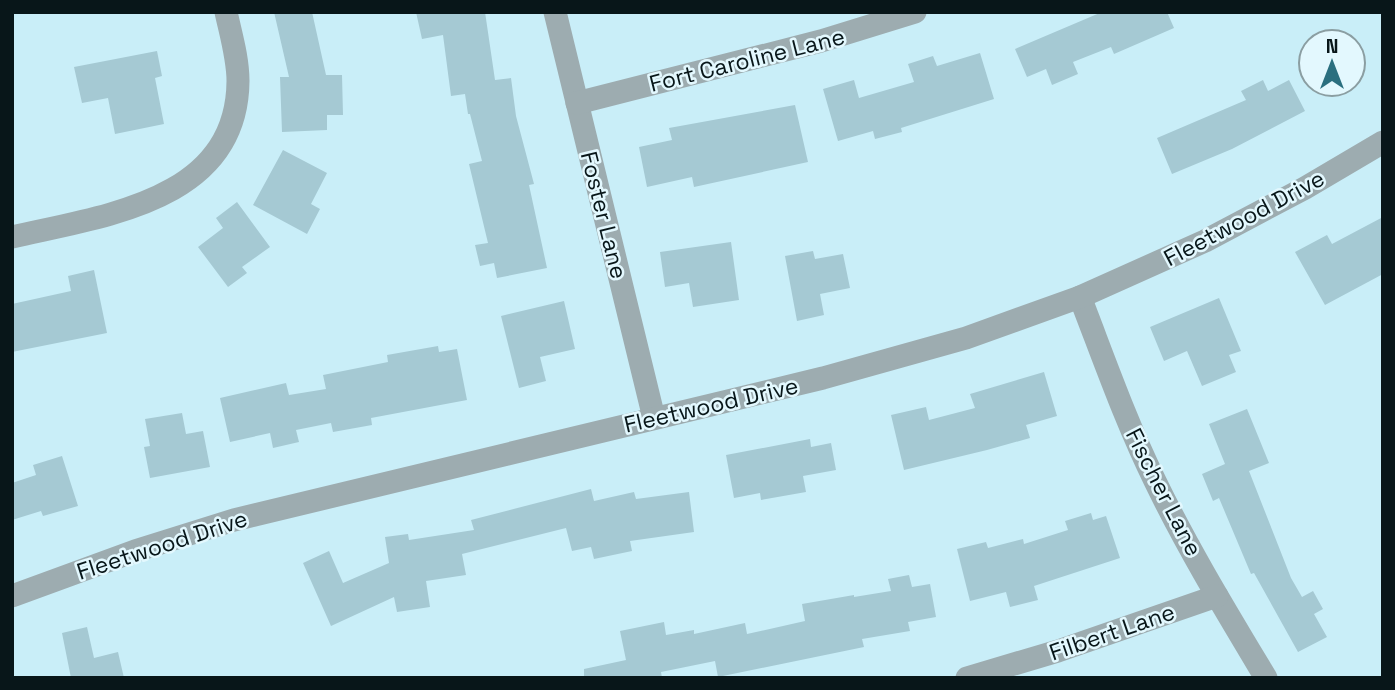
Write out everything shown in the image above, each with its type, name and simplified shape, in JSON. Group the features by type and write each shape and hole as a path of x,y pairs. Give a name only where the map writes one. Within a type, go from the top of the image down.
{"street":[{"path":"12,237 134,207 167,194 197,174 224,137 237,93 236,59 226,12"},
{"name":"Foster Lane","path":"555,12 654,418"},
{"name":"Fort Caroline Lane","path":"577,103 821,41 915,12"},
{"name":"Fleetwood Drive","path":"12,596 111,559 233,520 885,362 966,338 1080,297 1205,241 1285,199 1383,142"},
{"name":"Fischer Lane","path":"1080,297 1137,443 1156,483 1217,596 1266,678"},
{"name":"Filbert Lane","path":"967,678 1058,651 1217,596"}],"building":[{"path":"274,12 312,12 326,75 342,75 343,115 327,115 327,130 282,132 280,77 289,77"},
{"path":"416,12 485,12 495,80 511,78 516,116 534,184 529,185 547,268 497,278 494,263 480,266 475,245 488,243 469,164 482,161 465,94 451,96 443,35 422,39"},
{"path":"1102,12 1167,12 1174,28 1114,54 1111,47 1073,62 1078,74 1052,85 1046,69 1027,77 1015,49"},
{"path":"157,51 162,76 155,78 164,124 115,134 108,98 82,103 74,67"},
{"path":"980,53 994,99 901,128 902,132 875,139 873,131 838,141 823,89 854,80 859,98 914,82 908,64 933,56 937,66"},
{"path":"1263,80 1268,91 1289,80 1305,111 1232,149 1172,174 1157,138 1246,100 1241,91"},
{"path":"795,105 808,162 694,187 692,177 647,187 639,147 672,140 669,128"},
{"path":"283,150 327,173 311,204 320,209 307,234 253,205"},
{"path":"237,202 270,247 242,267 247,273 228,287 198,247 223,228 216,218"},
{"path":"1383,217 1383,274 1325,305 1295,252 1327,235 1332,244"},
{"path":"731,242 739,300 693,307 689,283 665,287 660,252"},
{"path":"813,251 815,259 843,254 850,288 820,294 824,315 797,321 785,256"},
{"path":"94,270 107,333 12,352 12,304 71,291 68,276"},
{"path":"1219,298 1241,351 1229,355 1236,372 1202,386 1187,351 1164,361 1150,327"},
{"path":"564,301 575,349 540,357 546,381 519,388 501,316"},
{"path":"438,346 439,352 457,349 467,400 371,418 372,425 333,432 331,423 296,430 299,442 273,448 270,433 230,442 220,398 286,383 289,395 326,389 323,375 388,362 387,355"},
{"path":"1044,372 1057,416 1026,425 1030,438 904,470 891,415 926,407 929,420 975,408 970,394"},
{"path":"1247,409 1269,463 1249,471 1291,578 1302,597 1313,591 1323,609 1314,614 1327,637 1298,652 1254,573 1251,574 1219,498 1213,501 1202,474 1225,464 1209,424"},
{"path":"182,413 186,434 203,431 210,467 150,478 144,447 150,446 145,419"},
{"path":"810,439 811,447 831,443 836,470 803,476 806,492 761,500 760,493 734,498 726,455"},
{"path":"62,456 78,506 43,516 41,511 12,520 12,483 36,475 33,465"},
{"path":"591,489 594,501 634,492 636,499 689,492 694,532 630,541 632,551 594,559 591,547 572,551 566,528 462,554 466,575 426,581 430,607 397,612 394,597 331,626 303,563 329,551 343,583 389,563 385,537 408,534 409,540 474,530 471,520"},
{"path":"1091,513 1093,520 1106,516 1120,558 1034,586 1038,600 1010,607 1006,592 970,601 957,549 986,542 988,548 1023,539 1024,544 1068,530 1065,521"},
{"path":"909,575 912,587 930,584 936,617 908,622 910,631 862,639 864,647 718,677 715,661 661,672 662,678 584,678 584,669 626,660 620,631 664,622 666,635 694,630 694,634 745,623 747,634 805,621 802,604 891,591 888,579"},
{"path":"87,627 94,658 118,652 124,678 71,678 62,633"}]}
